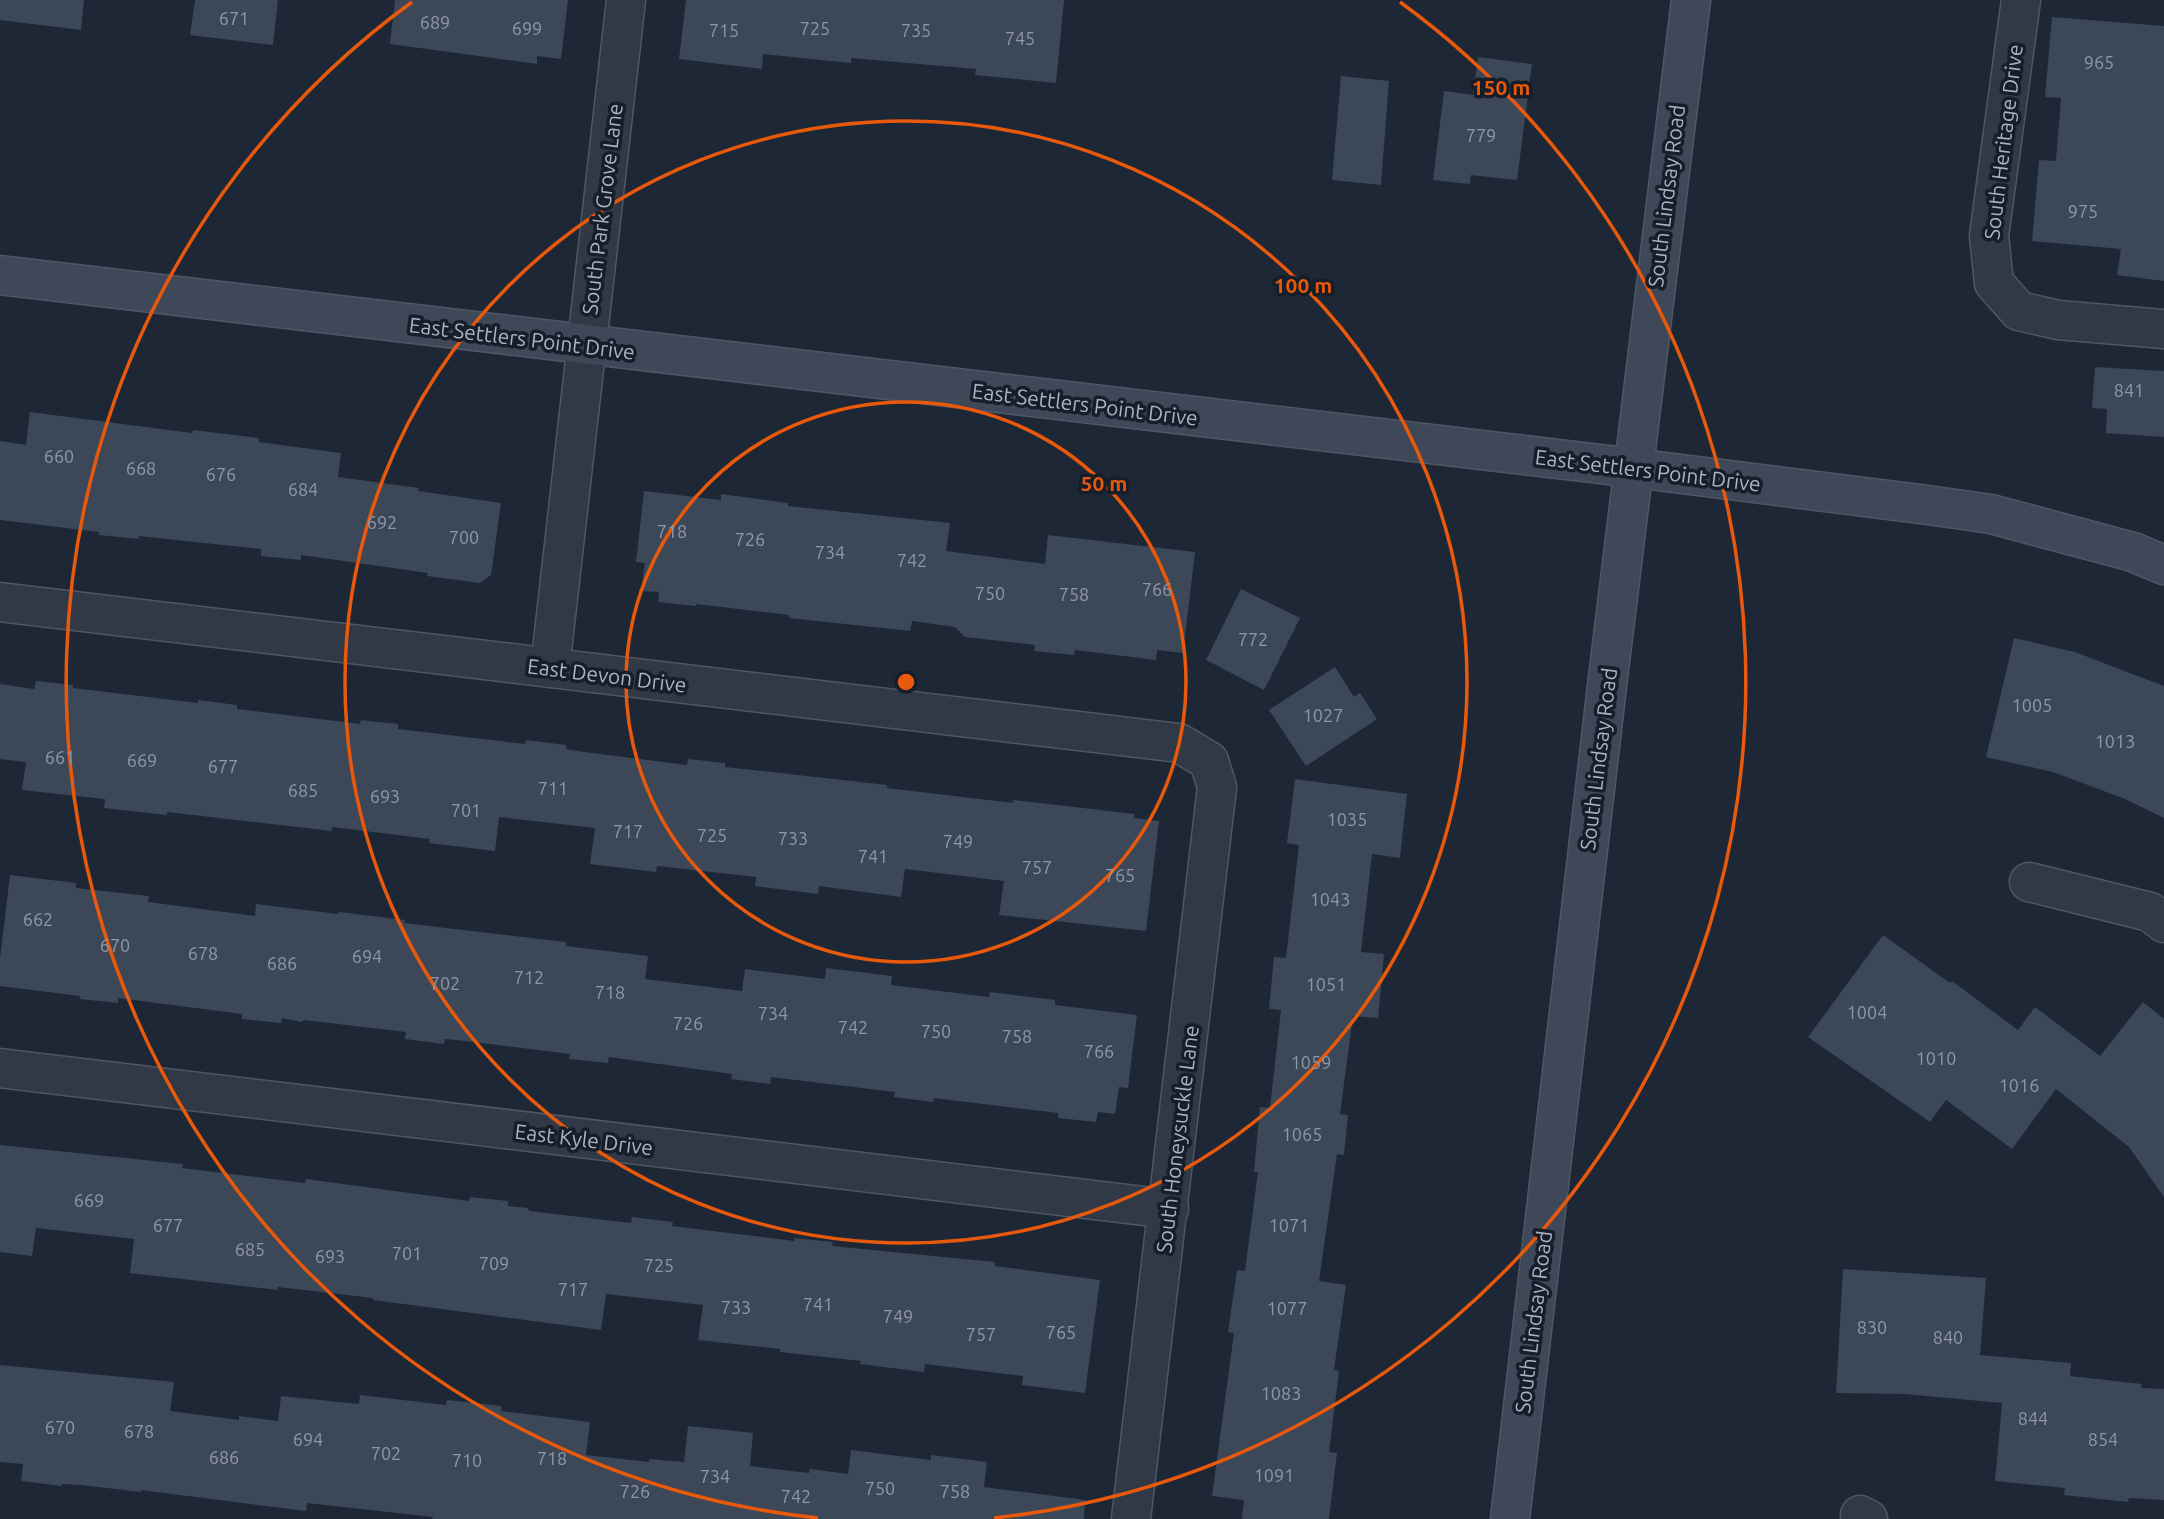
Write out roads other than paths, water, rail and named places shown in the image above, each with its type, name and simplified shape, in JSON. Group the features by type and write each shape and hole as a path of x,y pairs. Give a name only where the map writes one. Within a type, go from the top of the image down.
{"street":[{"name":"South Park Grove Lane","path":"550,668 626,0"},
{"name":"South Lindsay Road","path":"1510,1519 1606,686 1691,0"},
{"name":"South Heritage Drive","path":"2021,0 1989,236 1994,283 2019,311 2058,320 2164,329"},
{"name":"East Settlers Point Drive","path":"0,275 1634,468 1991,513 2121,549 2164,565"},
{"name":"East Devon Drive","path":"0,601 1179,743 1209,761"},
{"name":"South Honeysuckle Lane","path":"1131,1519 1217,787 1209,761"},
{"path":"2029,882 2150,912 2164,923"},
{"name":"East Kyle Drive","path":"0,1068 1169,1209"}]}
